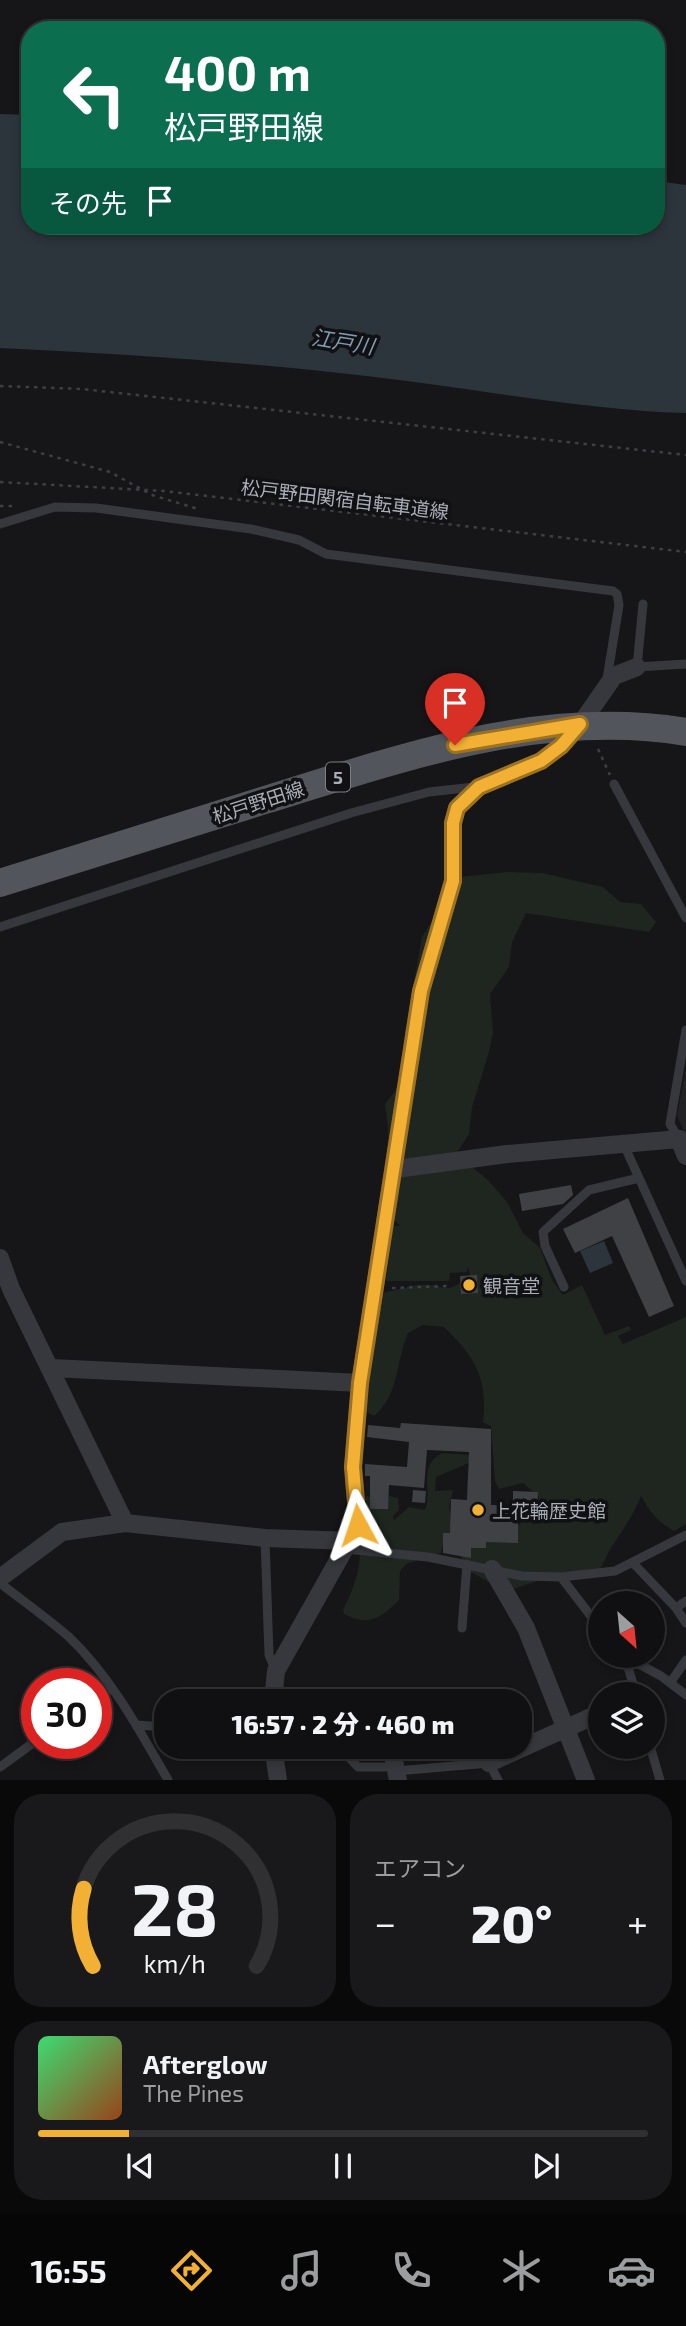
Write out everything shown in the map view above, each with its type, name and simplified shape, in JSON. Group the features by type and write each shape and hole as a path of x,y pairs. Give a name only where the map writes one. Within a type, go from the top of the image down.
{"main road":[{"name":"松戸野田線","path":"0,883 414,755 476,740 686,732"}],"street":[{"path":"275,1689 276,1671 358,1525 353,1467 360,1383 396,1169 421,991 453,881 453,823 457,808 479,787 541,761 561,746 588,734 606,685 614,676 637,667"},
{"path":"396,1169 507,1154 679,1139 686,1156"},
{"path":"1,1262 11,1289 125,1523"},
{"path":"51,1368 360,1383"},
{"path":"0,1581 62,1532 125,1523 348,1545"},
{"path":"492,1569 526,1628 586,1780"},
{"path":"489,1763 588,1718"},
{"path":"275,1759 278,1780"}],"lane":[{"path":"0,524 55,507 96,508 251,529 299,540 326,554 613,592 617,594 619,605 606,685"},
{"path":"643,604 637,667 686,664"},
{"path":"614,784 686,918"},
{"path":"0,927 351,813 429,792 479,787"},
{"path":"679,1139 670,1124 686,1030"},
{"path":"624,1145 686,1281"},
{"path":"564,1287 545,1246 543,1233 589,1190 639,1178"},
{"path":"348,1545 467,1564 522,1576 561,1577 615,1571 634,1564 686,1535"},
{"path":"265,1538 269,1655 276,1671"},
{"path":"462,1628 467,1564"},
{"path":"634,1564 676,1608 686,1623"},
{"path":"561,1577 588,1612"},
{"path":"0,1581 69,1638 94,1668"},
{"path":"676,1608 686,1601"},
{"path":"670,1683 686,1660"},
{"path":"645,1668 686,1695"},
{"path":"112,1690 168,1780"},
{"path":"136,1725 154,1726"},
{"path":"0,1767 21,1752"},
{"path":"350,1759 358,1767 396,1773 489,1763 498,1780"},
{"path":"653,1759 657,1779"}],"path":[{"path":"0,386 82,389 686,455"},
{"path":"0,442 110,472 140,489 201,509"},
{"name":"松戸野田関宿自転車道線","path":"0,482 140,489 686,552"},
{"path":"588,734 614,784"},
{"path":"375,1289 450,1286"}],"shaded area":[{"path":"507,872 542,873 603,887 620,902 641,904 656,922 649,932 526,913 512,942 509,967 490,994 493,1033 489,1052 472,1107 469,1134 456,1154 488,1180 507,1202 523,1233 540,1248 552,1280 563,1295 582,1285 605,1335 629,1326 631,1330 618,1336 623,1344 686,1317 686,1524 674,1531 655,1516 641,1496 596,1574 555,1575 513,1589 489,1582 467,1570 461,1557 466,1549 512,1531 541,1505 538,1496 523,1483 499,1489 495,1481 491,1426 483,1422 481,1381 464,1348 444,1327 423,1325 408,1333 388,1399 374,1416 363,1410 379,1294 418,1285 449,1288 470,1275 468,1266 467,1272 450,1273 449,1281 386,1281 393,1226 401,1226 387,1209 384,1197 388,1133 385,1104 395,1091 402,1072 405,1031 422,937 437,913 452,878"},
{"path":"686,1069 686,1137 677,1115"},
{"path":"442,1453 470,1455 471,1462 436,1477 435,1491 453,1490 449,1507 454,1534 445,1535 441,1553 406,1564 400,1571 399,1600 386,1612 368,1620 344,1614 360,1557 358,1539 348,1519 353,1499 368,1496 381,1510 389,1496 398,1498 399,1510 393,1516 394,1520 409,1507 425,1510 428,1471 434,1458"}],"water":[{"name":"江戸川","path":"0,114 21,115 21,235 665,235 665,182 686,185 686,413 581,405 407,381 255,365 0,348"},
{"path":"604,1241 613,1263 590,1273 580,1251"}],"building":[{"path":"571,1185 573,1195 563,1204 522,1211 519,1194"},
{"path":"628,1198 674,1306 649,1317 612,1236 575,1253 563,1229"},
{"name":"観音堂","path":"477,1275 478,1293 461,1294 460,1276"},
{"path":"401,1423 491,1429 491,1505 513,1506 513,1491 538,1492 537,1510 529,1510 528,1518 518,1518 518,1543 486,1542 486,1548 471,1548 471,1558 443,1553 443,1533 450,1533 451,1499 467,1500 469,1452 427,1450 424,1488 389,1485 388,1509 370,1509 370,1476 365,1476 365,1464 407,1467 409,1442 367,1437 368,1425 400,1428"},
{"path":"413,1490 426,1491 425,1503 412,1502"}],"place":[{"name":"観音堂","path":"469,1285"},
{"name":"上花輪歴史館","path":"478,1510"}],"route":[{"path":"358,1525 353,1467 360,1383 396,1169 421,991 452,891 451,851 457,808 479,787 541,761 561,746 580,724 455,745"}]}
